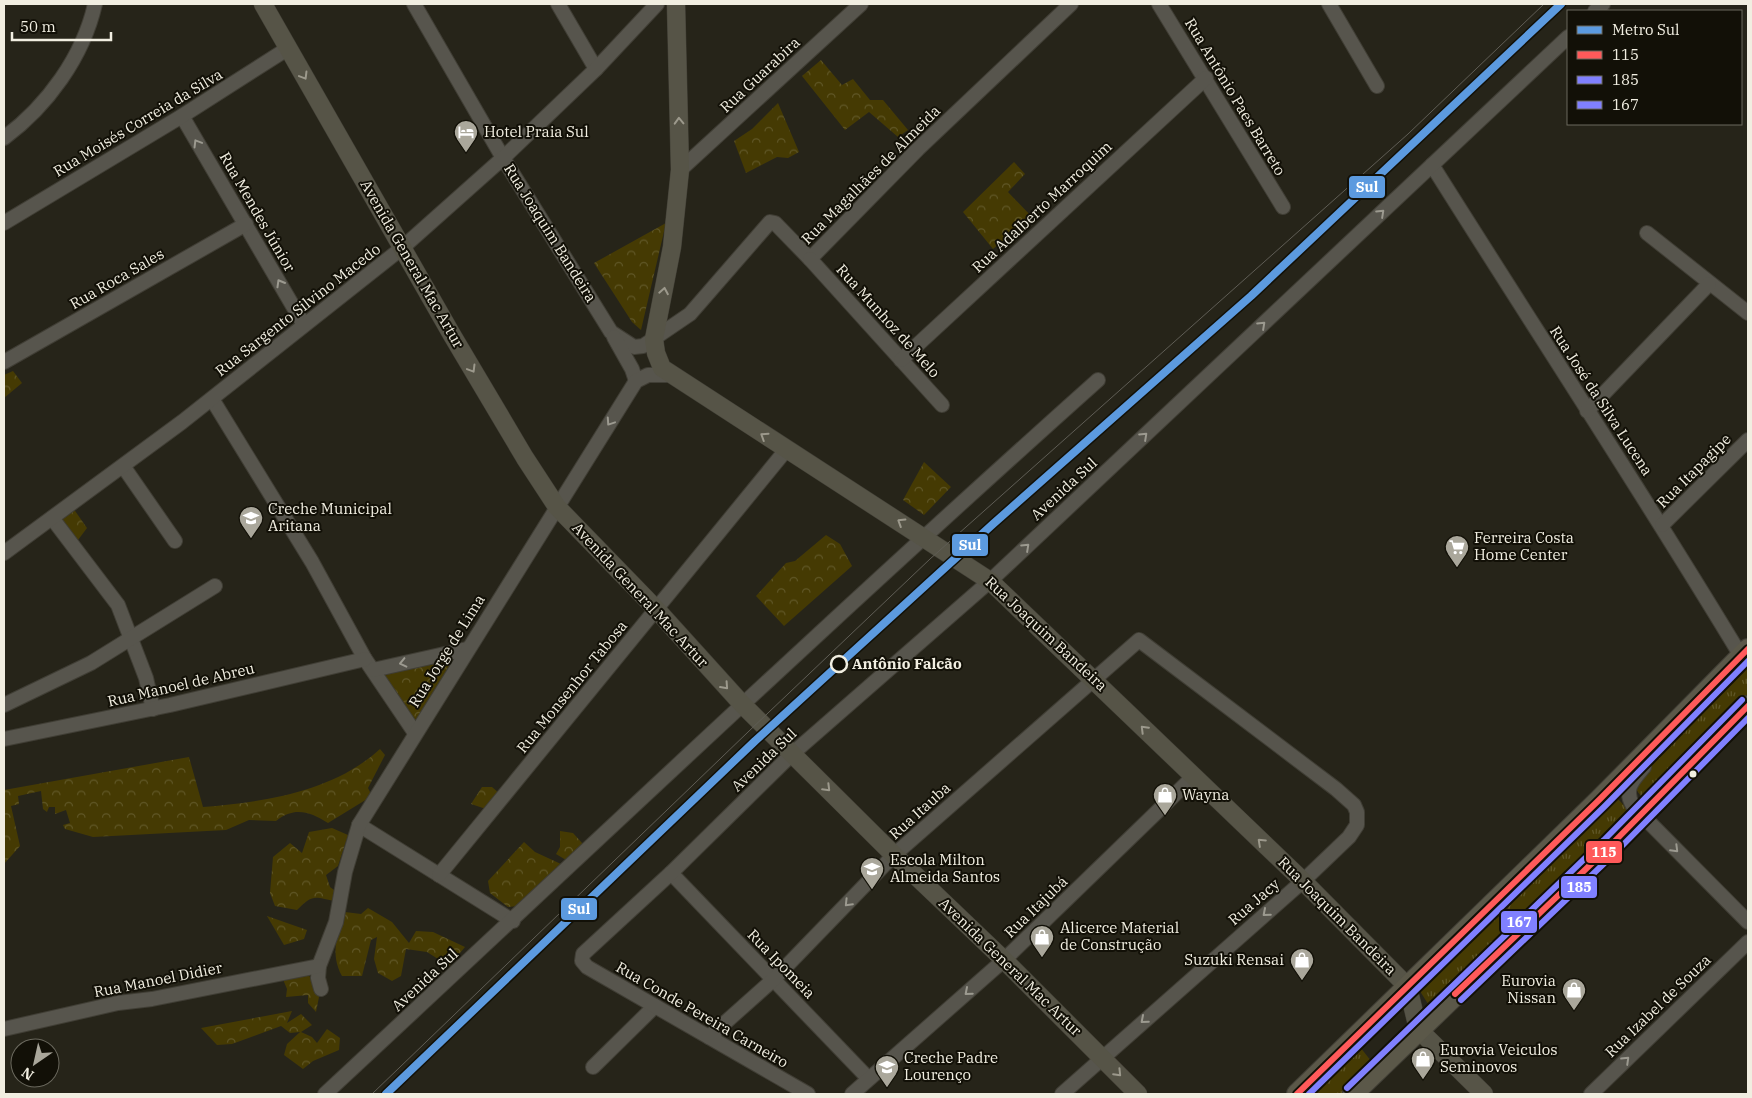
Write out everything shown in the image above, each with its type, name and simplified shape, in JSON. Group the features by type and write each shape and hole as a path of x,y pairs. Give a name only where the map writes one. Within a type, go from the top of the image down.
{"highway":[{"path":"1297,1094 1599,800 1660,736 1745,652"},
{"path":"1353,1094 1641,815 1748,706"}],"main road":[{"name":"Avenida General Mac Artur","path":"263,4 520,450 557,507 656,610 742,704 1138,1094"},
{"path":"654,339 672,247 680,170 676,4"},
{"name":"Rua Joaquim Bandeira","path":"654,339 658,361 670,375 923,536 990,581 1094,678 1193,777 1303,881 1408,987 1418,1029"},
{"path":"1418,1029 1484,1094"}],"street":[{"path":"4,138 30,116 56,88 69,68 95,4"},
{"name":"Rua Joaquim Bandeira","path":"414,4 503,158 611,332 628,362 636,381"},
{"path":"558,4 596,69"},
{"name":"Rua Sargento Silvino Macedo","path":"4,554 212,399 402,248 503,158 596,69 657,4"},
{"name":"Rua Guarabira","path":"680,170 861,4"},
{"name":"Rua Magalhães de Almeida","path":"654,339 681,321 700,304 770,222 775,224 810,259 918,149 1071,4"},
{"name":"Rua Antônio Paes Barreto","path":"1159,4 1206,78 1283,207"},
{"path":"1329,4 1377,86"},
{"name":"Avenida Sul","path":"582,961 583,954 671,873 792,754 990,581 1567,38"},
{"name":"Rua Moisés Correia da Silva","path":"4,223 182,116 288,49"},
{"name":"Rua Adalberto Marroquim","path":"901,360 1206,78"},
{"name":"Rua Mendes Júnior","path":"182,116 304,325"},
{"name":"Rua José da Silva Lucena","path":"1432,165 1587,411 1745,652"},
{"name":"Rua Roca Sales","path":"4,362 246,224"},
{"path":"1647,233 1748,313"},
{"name":"Rua Munhoz de Melo","path":"810,259 942,405"},
{"path":"1587,411 1709,284"},
{"name":"Rua Joaquim Bandeira","path":"611,332 634,347 643,346 654,339"},
{"path":"636,381 648,375 670,375"},
{"name":"Avenida Sul","path":"325,1094 513,921 923,536 1098,380"},
{"name":"Rua Jorge de Lima","path":"321,989 318,978 319,966 336,922 345,872 359,825 467,648 636,381"},
{"path":"212,399 307,554 365,658 415,734"},
{"name":"Rua Itapagipe","path":"1662,525 1748,440"},
{"name":"Rua Monsenhor Tabosa","path":"439,875 786,450"},
{"path":"122,466 175,541"},
{"path":"52,518 118,605 132,637 146,678 152,709"},
{"path":"4,705 91,663 214,586"},
{"name":"Rua Itauba","path":"710,1037 774,979 894,855 1139,640"},
{"name":"Rua Jacy","path":"1062,1094 1303,881 1353,832 1358,818 1354,805 1139,640"},
{"path":"373,670 467,648"},
{"name":"Rua Manoel de Abreu","path":"4,739 152,709 365,658"},
{"path":"1660,736 1653,754 1630,783 1628,798 1641,815 1748,922"},
{"name":"Rua Itajubá","path":"852,1094 1004,960 1193,777"},
{"path":"359,825 513,921"},
{"name":"Rua Ipomeia","path":"671,873 868,1078"},
{"name":"Rua Izabel de Souza","path":"1591,1094 1748,942"},
{"name":"Rua Conde Pereira Carneiro","path":"582,961 587,967 808,1094"},
{"name":"Rua Manoel Didier","path":"4,1029 118,1003 152,999 319,966"},
{"path":"593,1067 655,1006"}],"green space":[{"path":"821,60 842,85 853,79 870,100 883,100 908,130 898,137 869,112 845,130 802,76"},
{"path":"778,103 799,152 788,158 777,157 746,173 734,141 752,129"},
{"path":"1014,162 1025,174 1008,192 1032,217 993,249 963,212"},
{"path":"666,223 641,330 632,322 594,263"},
{"path":"13,371 22,383 4,398 4,375"},
{"path":"924,462 951,487 924,515 903,500"},
{"path":"73,508 87,528 75,544 56,520"},
{"path":"826,535 840,544 852,566 784,626 756,596 786,563 795,561"},
{"path":"456,659 415,726 379,672"},
{"path":"1748,666 1748,694 1643,799 1633,785"},
{"path":"380,749 385,755 368,788 372,796 328,823 315,816 296,812 283,816 276,821 249,820 226,830 93,837 65,829 63,825 70,823 66,810 55,814 55,807 49,807 47,812 43,809 41,791 18,796 19,804 11,806 20,846 4,864 4,790 189,757 203,807 226,805 273,798 319,785 341,776 361,764"},
{"path":"482,787 492,787 500,794 486,809 471,804"},
{"path":"1617,798 1633,815 1430,1007 1418,988"},
{"path":"332,828 348,835 338,866 326,875 330,887 338,893 334,901 313,898 297,910 275,906 270,893 273,857 290,843 302,853 309,832"},
{"path":"560,831 573,833 583,844 579,853 566,860 556,854 560,847"},
{"path":"524,842 535,852 561,864 562,871 518,906 508,907 490,893 488,881"},
{"path":"368,908 392,922 409,943 416,931 433,932 465,947 449,966 427,952 406,949 401,976 392,981 378,973 374,959 377,937 371,940 362,976 342,976 336,960 336,944 345,912 361,914"},
{"path":"267,916 307,930 304,939 284,945"},
{"path":"308,973 319,997 316,1012 308,1003 308,995 286,997 287,989 282,977"},
{"path":"292,1011 287,1023 301,1014 312,1025 301,1032 312,1037 317,1043 327,1029 340,1038 339,1050 313,1061 303,1069 284,1055 287,1044 300,1032 290,1033 281,1026 232,1044 217,1045 201,1028"},
{"path":"1360,1047 1375,1066 1345,1094 1310,1094"}],"tram line":[{"path":"372,1094 930,559 1408,134 1544,4"}],"metro line":[{"name":"Sul","path":"386,1094 755,741 993,524 1251,296 1561,4"}],"transit line":[{"name":"115","path":"1297,1094 1599,800 1748,649"},
{"name":"185","path":"1309,1094 1605,806 1748,661"},
{"name":"167","path":"1347,1088 1604,840 1742,700"},
{"name":"115","path":"1455,994 1610,846 1748,706"},
{"name":"185","path":"1461,1000 1616,852 1748,718"}],"place":[{"name":"Hotel Praia Sul","path":"466,153"},
{"name":"Creche Municipal Aritana","path":"251,539"},
{"name":"Ferreira Costa Home Center","path":"1457,568"},
{"name":"Antônio Falcão","path":"839,664"},
{"name":"Wayna","path":"1165,816"},
{"name":"Escola Milton Almeida Santos","path":"872,890"},
{"name":"Alicerce Material de Construção","path":"1042,958"},
{"name":"Suzuki Rensai","path":"1302,981"},
{"name":"Eurovia Nissan","path":"1574,1011"},
{"name":"Eurovia Veiculos Seminovos","path":"1423,1080"},
{"name":"Creche Padre Lourenço","path":"887,1088"}]}
